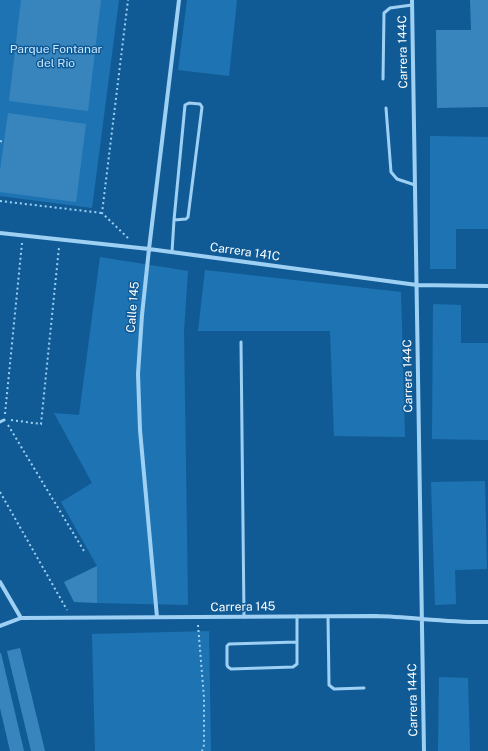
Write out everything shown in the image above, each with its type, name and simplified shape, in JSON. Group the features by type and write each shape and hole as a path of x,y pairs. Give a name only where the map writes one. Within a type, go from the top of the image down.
{"street":[{"name":"Calle 145","path":"157,618 140,430 138,374 149,249 179,0"},
{"name":"Carrera 144C","path":"412,2 424,751"},
{"name":"Carrera 141C","path":"0,233 149,249 417,286 488,286"},
{"path":"0,582 22,618"},
{"name":"Carrera 145","path":"0,626 22,618 398,616 446,621 488,622"}],"lane":[{"path":"383,79 384,13 390,8 412,2"},
{"path":"172,252 174,220 184,105 189,103 200,104 202,107 188,217 186,219 174,220"},
{"path":"386,108 391,172 397,179 415,185"},
{"path":"241,342 244,617"},
{"path":"0,422 4,420"},
{"path":"296,616 298,642 297,664 293,667 231,669 227,665 227,646 229,644 298,642"},
{"path":"328,616 329,685 334,689 364,688"}],"path":[{"path":"102,213 128,0"},
{"path":"0,141 4,142"},
{"path":"0,201 102,213 138,248"},
{"path":"22,235 4,420 84,551"},
{"path":"4,420 41,424 60,240"},
{"path":"0,492 72,618"},
{"path":"198,617 204,698 204,745 202,751"}],"green space":[{"name":"Parque Fontanar del Rio","path":"0,0 119,0 92,208 0,196"},
{"path":"187,0 237,0 229,76 178,70"},
{"path":"430,136 488,137 488,229 456,229 456,269 430,269"},
{"path":"100,257 188,271 184,331 188,605 97,603 97,566 61,502 92,483 54,413 79,415"},
{"path":"205,270 401,292 405,437 334,436 330,331 198,331"},
{"path":"433,304 461,305 461,343 488,343 488,440 432,439"},
{"path":"485,481 487,569 455,570 456,604 435,605 431,482"},
{"path":"209,631 211,751 95,751 92,634"},
{"path":"439,677 468,678 470,751 438,751"}],"building":[{"path":"21,0 101,0 88,111 9,101"},
{"path":"470,0 488,0 488,107 437,108 436,30 471,30"},
{"path":"8,113 86,124 76,202 0,192 0,171"},
{"path":"97,566 97,603 74,602 64,582"},
{"path":"20,648 45,751 31,751 7,651"},
{"path":"0,653 24,751 10,751 0,708"}]}
